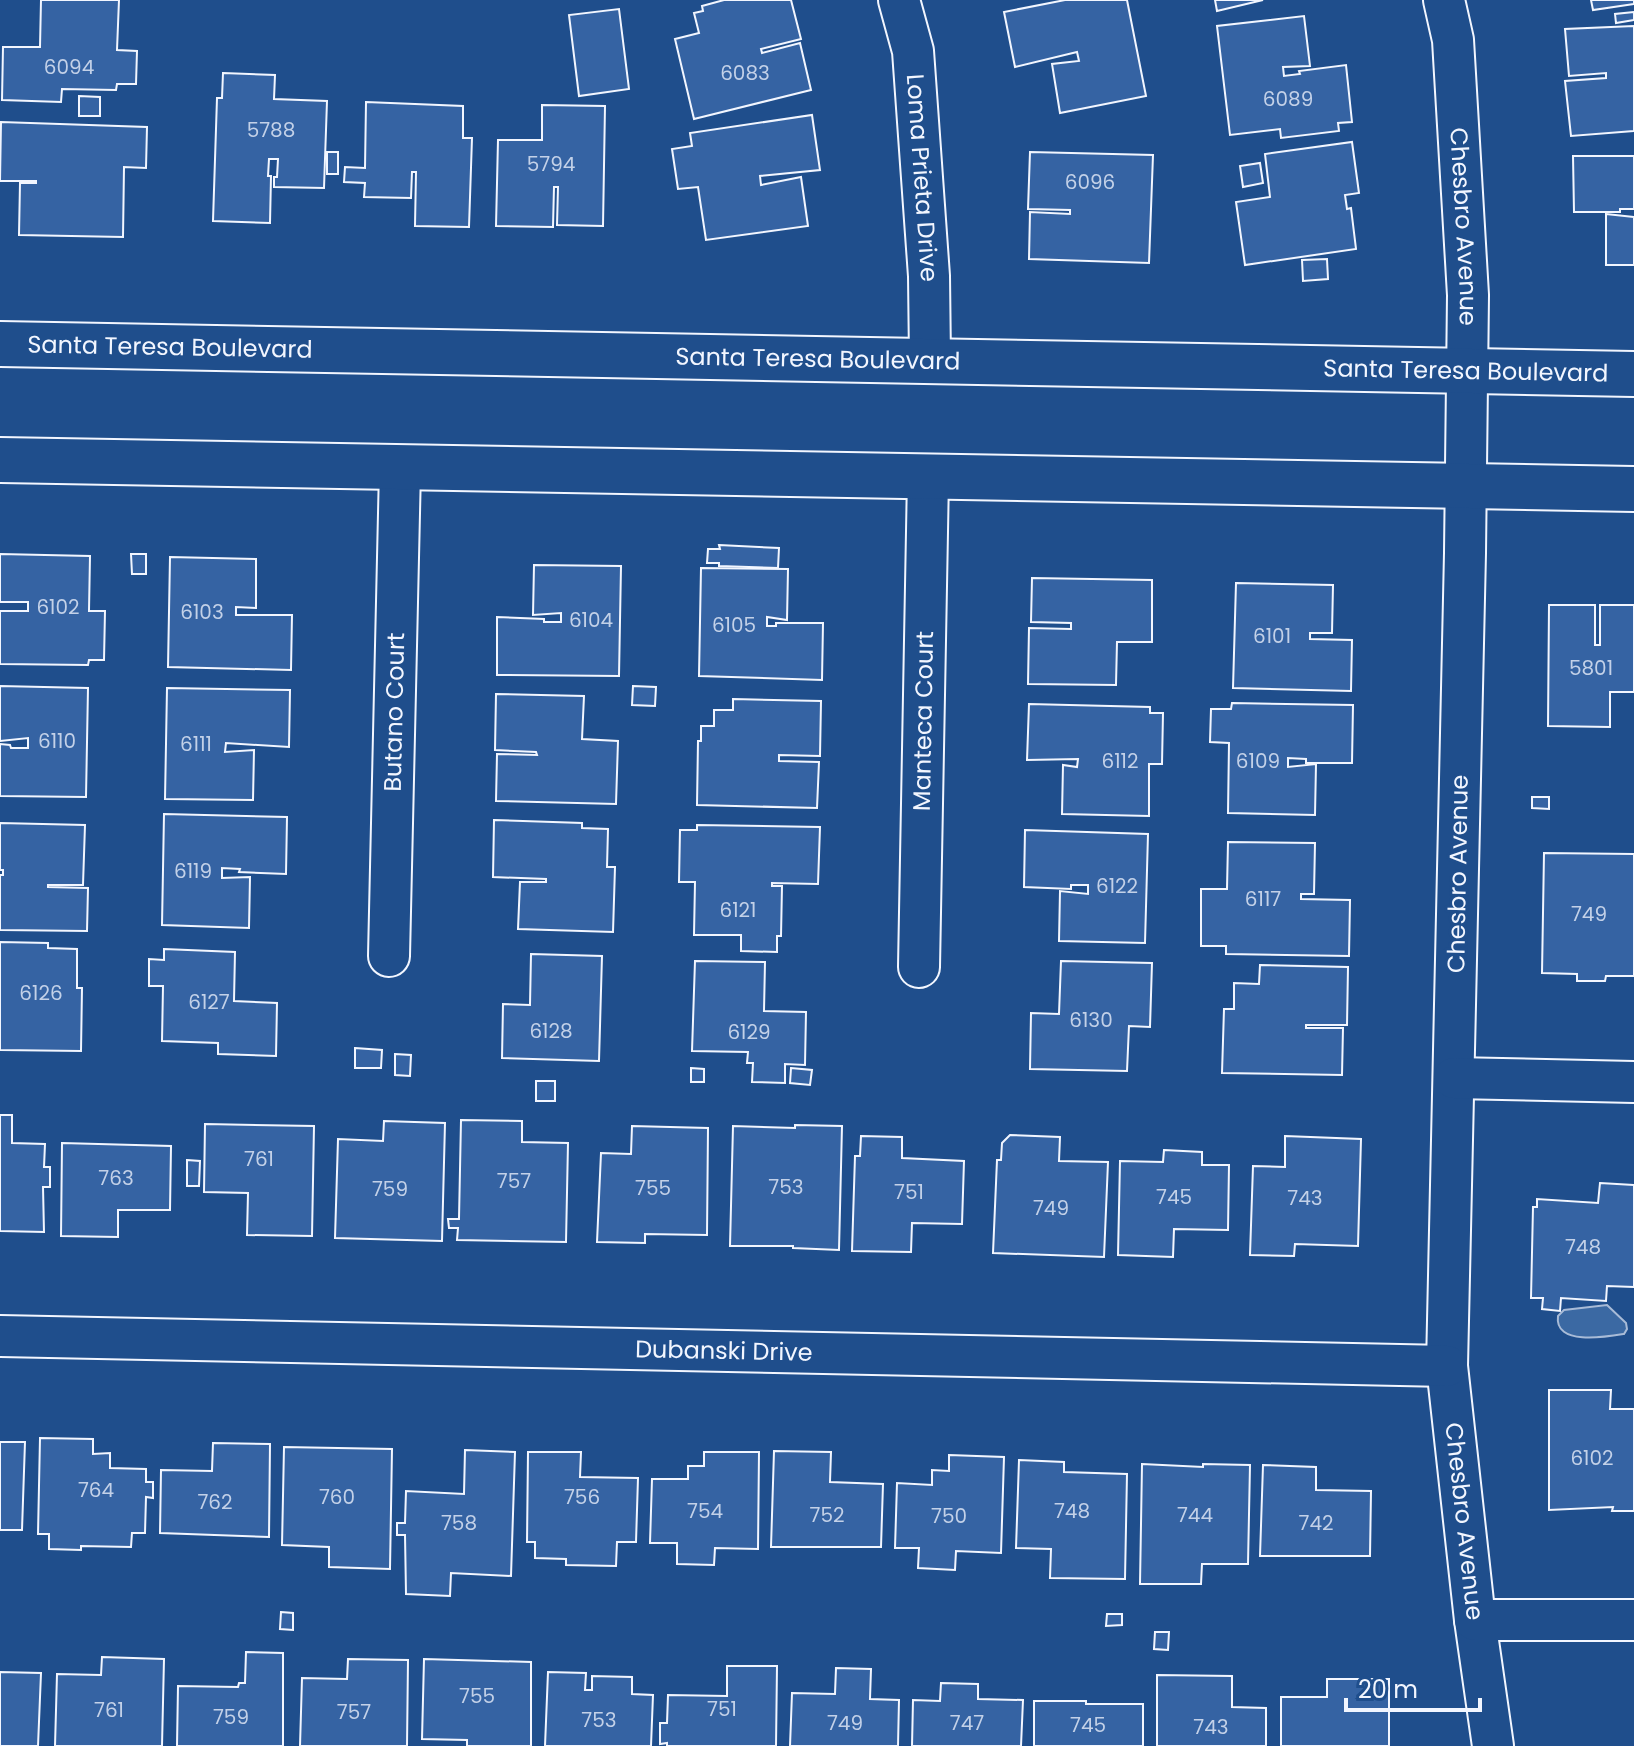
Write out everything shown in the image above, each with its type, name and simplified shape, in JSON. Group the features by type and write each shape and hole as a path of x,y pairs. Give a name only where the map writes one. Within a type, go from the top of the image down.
{"main road":[{"name":"Santa Teresa Boulevard","path":"0,344 1634,374"},
{"path":"0,460 1634,489"}],"street":[{"name":"Loma Prieta Drive","path":"899,0 913,51 929,276 930,360"},
{"name":"Chesbro Avenue","path":"1444,0 1453,40 1468,295 1447,1366 1475,1620 1493,1746"},
{"name":"Butano Court","path":"389,956 400,469"},
{"name":"Manteca Court","path":"919,967 928,477"},
{"path":"1454,1078 1634,1082"},
{"name":"Dubanski Drive","path":"0,1336 1447,1366"},
{"path":"1475,1620 1634,1620"}],"water":[{"path":"1607,1305 1626,1323 1624,1334 1572,1336 1559,1326 1558,1316 1564,1310"}],"building":[{"path":"41,0 119,0 117,50 137,51 136,84 117,84 116,90 62,89 61,102 2,100 3,47 40,47"},
{"path":"724,0 791,0 801,39 761,49 762,53 800,43 811,90 694,119 675,39 699,33 694,13 703,11 702,6"},
{"path":"1065,0 1127,0 1146,96 1060,113 1052,64 1079,61 1077,52 1015,67 1004,12"},
{"path":"1215,0 1263,0 1217,11"},
{"path":"1591,0 1634,0 1634,4 1593,10"},
{"path":"619,9 629,89 579,96 569,15"},
{"path":"1634,12 1634,20 1616,23 1615,14"},
{"path":"1304,16 1310,66 1283,67 1284,76 1346,65 1352,122 1338,123 1339,131 1281,138 1280,129 1230,135 1217,26"},
{"path":"1634,26 1634,131 1571,136 1565,81 1606,78 1606,73 1569,76 1565,29"},
{"path":"223,73 275,75 274,99 327,101 324,188 274,187 278,159 269,159 270,223 213,221 217,98 222,98"},
{"path":"79,96 100,97 100,116 79,116"},
{"path":"366,102 463,106 463,138 472,138 469,227 415,226 416,172 412,172 411,198 364,197 365,183 344,182 345,167 365,168"},
{"path":"542,105 605,106 603,226 557,225 558,187 554,187 553,227 496,226 498,140 542,140"},
{"path":"812,115 820,170 760,176 761,185 801,177 808,226 706,240 698,187 678,189 672,149 692,146 690,133"},
{"path":"1,122 147,127 146,168 124,167 123,237 19,235 20,183 36,181 0,181"},
{"path":"1352,142 1359,193 1345,195 1347,209 1351,208 1356,249 1245,265 1236,202 1270,197 1265,154"},
{"path":"327,152 338,152 338,174 327,174"},
{"path":"1030,152 1153,155 1149,263 1029,259 1030,212 1070,214 1070,210 1028,209"},
{"path":"1573,156 1634,156 1634,209 1574,212"},
{"path":"1260,163 1263,183 1243,187 1240,166"},
{"path":"1606,214 1634,217 1634,265 1606,265"},
{"path":"1327,259 1328,279 1303,281 1302,260"},
{"path":"719,545 779,548 778,568 707,563 708,549 720,549"},
{"path":"0,554 90,556 89,611 105,611 104,660 89,660 88,665 0,664 0,611 28,611 28,602 0,602"},
{"path":"131,554 146,554 146,574 132,574"},
{"path":"170,557 256,559 256,608 236,607 236,615 292,615 291,670 168,667"},
{"path":"534,565 621,566 619,676 497,675 497,617 561,622 561,613 533,615"},
{"path":"701,568 788,569 787,620 767,617 767,626 776,626 776,623 823,623 822,680 699,676"},
{"path":"1032,578 1152,580 1152,642 1117,642 1116,685 1028,684 1029,628 1071,629 1071,623 1031,622"},
{"path":"1236,583 1333,585 1332,633 1310,633 1310,639 1352,640 1351,691 1233,688"},
{"path":"1549,605 1595,605 1595,645 1600,645 1600,605 1634,605 1634,692 1610,692 1610,727 1548,726"},
{"path":"0,686 88,688 86,797 0,796 0,744 10,745 11,748 28,748 28,738 0,741"},
{"path":"633,686 656,687 655,706 632,705"},
{"path":"167,688 290,690 289,747 226,743 225,752 254,750 253,800 165,799"},
{"path":"496,694 584,696 582,739 618,741 616,804 496,801 497,754 537,755 536,752 495,750"},
{"path":"733,699 821,701 820,756 779,755 779,761 819,762 817,808 697,805 701,726 714,726 714,710 733,710"},
{"path":"1232,703 1353,705 1352,763 1306,763 1306,759 1288,758 1288,767 1316,764 1315,815 1228,813 1229,743 1210,742 1211,709 1231,709"},
{"path":"1029,704 1150,707 1150,713 1163,713 1162,764 1149,764 1149,816 1062,814 1063,765 1077,767 1078,759 1027,760"},
{"path":"1532,797 1549,797 1549,809 1532,808"},
{"path":"164,814 287,817 286,874 222,868 222,878 250,877 249,928 162,925"},
{"path":"494,820 582,823 582,828 608,829 607,867 615,867 613,932 518,929 520,882 546,882 546,879 493,877"},
{"path":"0,823 85,825 83,885 48,887 88,888 87,931 0,930 0,875 3,875 3,870 0,870"},
{"path":"697,825 820,827 818,884 772,883 772,886 782,886 781,936 777,936 777,952 741,951 741,935 694,935 695,882 679,882 680,830 697,830"},
{"path":"1025,830 1148,834 1145,943 1059,941 1060,891 1088,894 1088,885 1071,885 1071,889 1024,887"},
{"path":"1228,842 1315,843 1314,894 1301,894 1301,899 1350,900 1349,956 1226,954 1226,946 1201,946 1201,889 1227,889"},
{"path":"1544,853 1634,854 1634,976 1606,976 1605,981 1577,981 1577,974 1542,973"},
{"path":"0,942 48,943 48,948 77,949 77,988 82,988 81,1051 0,1050"},
{"path":"164,949 235,952 234,1001 277,1003 276,1056 218,1054 218,1043 162,1041 163,986 149,986 149,959 164,960"},
{"path":"531,954 602,956 599,1061 502,1058 503,1004 530,1005"},
{"path":"695,961 765,962 764,1011 806,1012 805,1065 785,1064 785,1083 752,1082 753,1063 747,1063 748,1052 692,1051"},
{"path":"1061,961 1152,963 1150,1027 1129,1026 1127,1071 1030,1069 1031,1013 1059,1014"},
{"path":"1260,965 1348,967 1347,1025 1306,1025 1306,1028 1343,1028 1342,1075 1222,1073 1224,1009 1234,1009 1234,983 1259,984"},
{"path":"355,1048 382,1050 381,1068 355,1068"},
{"path":"395,1054 411,1055 410,1076 395,1075"},
{"path":"691,1068 704,1069 704,1082 691,1082"},
{"path":"791,1068 812,1070 810,1085 790,1083"},
{"path":"536,1081 555,1081 555,1101 536,1101"},
{"path":"0,1115 12,1115 12,1143 45,1144 44,1167 50,1167 50,1187 43,1187 44,1232 0,1231"},
{"path":"461,1120 522,1121 522,1142 568,1143 566,1242 457,1240 458,1228 449,1228 448,1219 459,1219"},
{"path":"384,1121 445,1123 442,1241 335,1238 338,1139 383,1141"},
{"path":"205,1124 314,1126 312,1236 247,1235 248,1193 204,1192"},
{"path":"795,1125 842,1126 839,1250 730,1246 733,1126 795,1128"},
{"path":"632,1126 708,1128 707,1235 645,1234 645,1243 597,1242 601,1153 631,1154"},
{"path":"1010,1135 1060,1137 1059,1161 1108,1162 1104,1257 993,1253 997,1160 1001,1160 1002,1143"},
{"path":"861,1136 902,1137 902,1158 964,1161 962,1224 912,1223 911,1252 852,1251 855,1156 860,1156"},
{"path":"1285,1136 1361,1139 1358,1246 1295,1244 1294,1256 1250,1255 1253,1166 1285,1167"},
{"path":"62,1143 171,1146 170,1210 118,1210 118,1237 61,1236"},
{"path":"1164,1150 1202,1152 1202,1165 1229,1165 1228,1230 1174,1229 1173,1257 1118,1255 1120,1161 1163,1162"},
{"path":"187,1160 200,1161 199,1186 187,1186"},
{"path":"1600,1183 1634,1185 1634,1287 1607,1286 1606,1301 1561,1298 1560,1311 1542,1309 1543,1298 1531,1298 1533,1207 1537,1207 1537,1199 1598,1203"},
{"path":"1549,1390 1611,1390 1610,1409 1634,1409 1634,1511 1612,1511 1613,1507 1549,1510"},
{"path":"40,1438 93,1439 93,1454 110,1453 110,1468 146,1469 146,1482 153,1482 153,1498 146,1497 145,1533 132,1533 131,1547 49,1549 49,1534 38,1534"},
{"path":"0,1442 25,1442 22,1530 0,1530"},
{"path":"213,1443 270,1444 269,1537 160,1533 161,1470 212,1471"},
{"path":"284,1447 392,1449 390,1569 329,1567 329,1547 282,1545"},
{"path":"465,1450 515,1452 511,1576 451,1573 450,1596 406,1594 405,1535 397,1535 397,1523 405,1523 406,1491 464,1494"},
{"path":"774,1451 831,1452 830,1482 883,1484 881,1547 771,1547"},
{"path":"528,1452 581,1452 580,1477 638,1478 636,1542 617,1542 616,1566 566,1565 566,1559 535,1558 535,1542 527,1542"},
{"path":"704,1452 759,1452 758,1549 715,1548 714,1565 677,1564 677,1543 650,1543 652,1479 688,1479 688,1466 704,1466"},
{"path":"949,1455 1004,1457 1001,1553 956,1551 955,1570 918,1568 919,1548 895,1548 897,1483 932,1485 932,1470 949,1471"},
{"path":"1019,1460 1064,1462 1064,1472 1127,1474 1125,1579 1050,1578 1051,1549 1016,1548"},
{"path":"1142,1464 1203,1467 1203,1464 1250,1465 1248,1564 1202,1564 1201,1584 1140,1584"},
{"path":"1263,1465 1316,1467 1316,1490 1371,1491 1370,1556 1260,1556"},
{"path":"281,1612 293,1613 293,1630 280,1629"},
{"path":"1107,1614 1122,1614 1122,1625 1106,1626"},
{"path":"1155,1632 1169,1632 1168,1650 1154,1649"},
{"path":"246,1652 283,1653 283,1746 177,1746 178,1686 238,1687 239,1683 245,1683"},
{"path":"102,1657 164,1659 162,1746 55,1746 57,1674 101,1675"},
{"path":"348,1659 408,1660 407,1746 300,1746 302,1678 347,1679"},
{"path":"424,1659 531,1662 531,1746 467,1746 467,1740 422,1739"},
{"path":"727,1666 777,1666 776,1746 660,1744 660,1723 667,1723 668,1695 727,1696"},
{"path":"836,1668 871,1669 870,1699 899,1700 898,1746 790,1746 792,1693 835,1694"},
{"path":"0,1672 41,1673 38,1746 0,1746"},
{"path":"548,1672 586,1673 585,1690 592,1690 592,1676 632,1677 632,1694 653,1695 651,1746 545,1746"},
{"path":"1157,1675 1232,1676 1232,1707 1266,1708 1266,1746 1157,1746"},
{"path":"1327,1679 1389,1679 1389,1746 1281,1746 1281,1697 1327,1697"},
{"path":"941,1683 978,1684 978,1699 1023,1700 1021,1746 912,1746 913,1700 940,1701"},
{"path":"1034,1701 1143,1704 1143,1746 1034,1746"}]}
